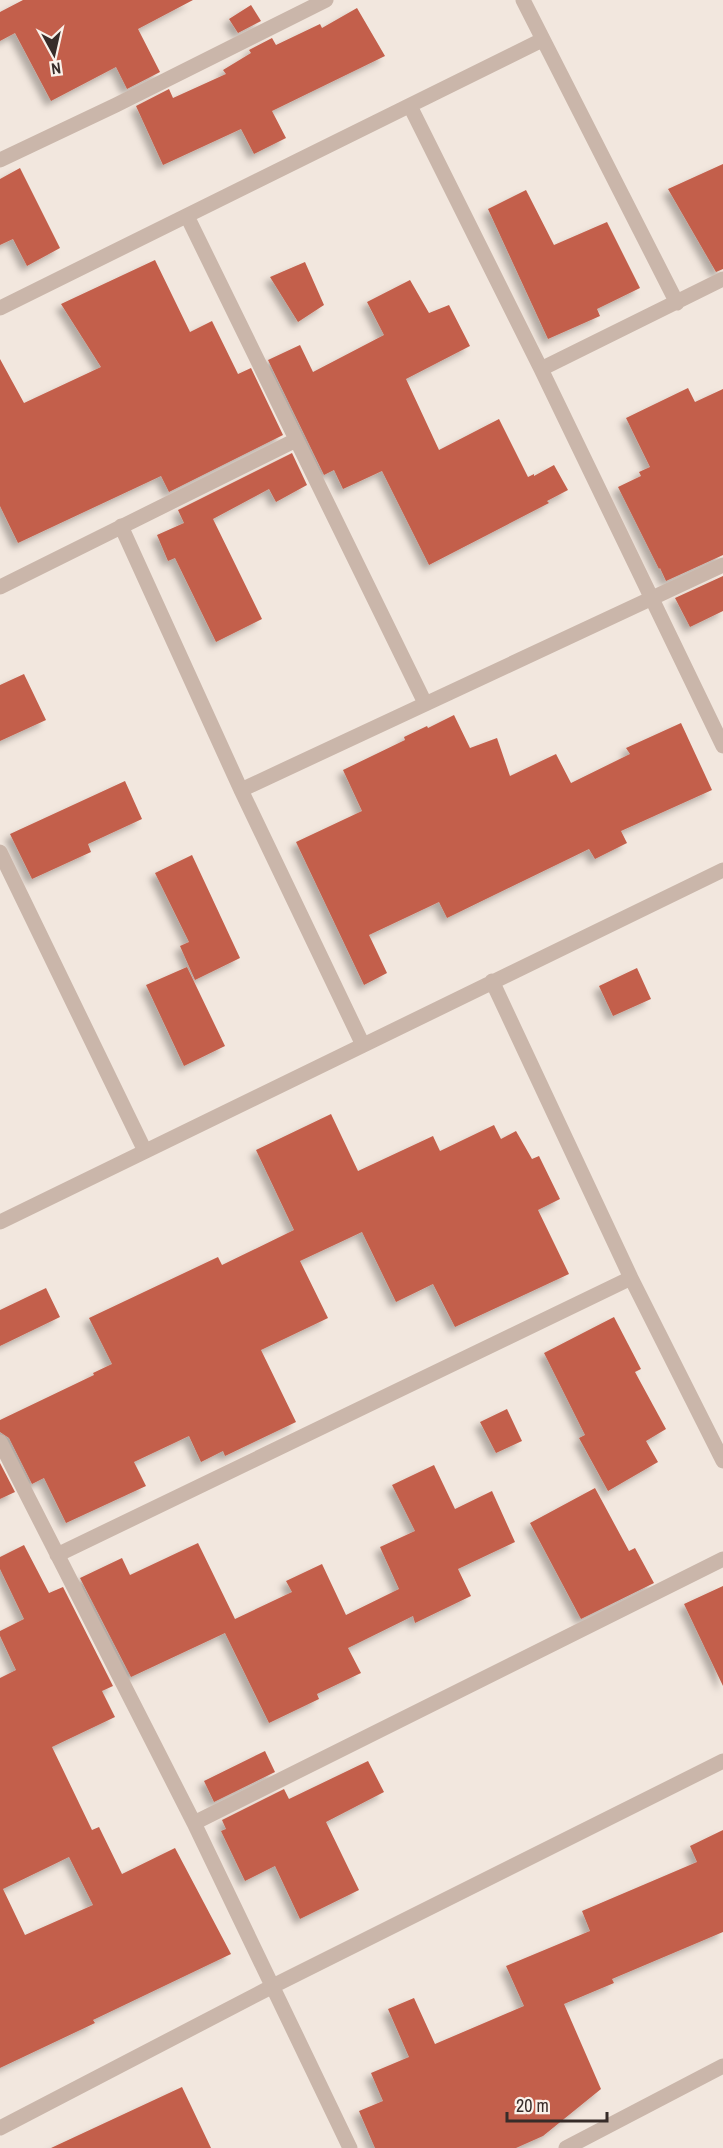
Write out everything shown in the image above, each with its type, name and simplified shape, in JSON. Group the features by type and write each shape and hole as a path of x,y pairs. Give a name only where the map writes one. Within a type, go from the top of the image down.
{"street":[{"path":"0,160 326,0"},
{"path":"523,0 677,303"},
{"path":"0,308 542,40"},
{"path":"410,106 723,746"},
{"path":"187,216 425,703"},
{"path":"540,369 723,279"},
{"path":"0,587 296,440"},
{"path":"122,526 241,790 363,1045"},
{"path":"241,790 723,565"},
{"path":"0,852 145,1151"},
{"path":"0,1222 723,870"},
{"path":"492,981 631,1278 723,1461"},
{"path":"57,1555 631,1278"},
{"path":"0,1442 194,1823 350,2148"},
{"path":"194,1823 723,1559"},
{"path":"0,2128 273,1986 723,1761"},
{"path":"566,2148 723,2066"}],"building":[{"path":"23,0 193,0 138,29 160,72 127,89 116,67 51,101 15,33 0,41 0,12"},
{"path":"251,5 261,21 238,33 229,19"},
{"path":"357,8 385,56 272,111 286,138 254,154 241,129 163,165 136,106 169,89 173,98 226,74 223,70 251,53 249,50 272,38 276,45 320,24 322,28"},
{"path":"723,164 723,269 716,272 668,189"},
{"path":"20,168 60,248 27,266 13,239 0,245 0,179"},
{"path":"526,190 554,245 607,222 640,288 597,309 600,316 548,339 488,209"},
{"path":"155,260 190,332 212,321 238,374 251,368 283,435 169,492 161,476 18,543 0,506 0,359 24,403 101,367 61,304"},
{"path":"305,262 324,305 298,322 270,277"},
{"path":"410,280 429,313 449,305 470,346 406,379 439,450 499,419 528,477 554,465 568,490 547,501 549,503 429,565 382,471 343,489 334,470 324,475 268,360 300,345 313,372 384,335 367,302"},
{"path":"688,388 695,402 723,389 723,555 666,581 618,487 641,476 639,472 650,467 626,418"},
{"path":"292,453 307,485 276,502 269,489 213,519 262,619 216,642 175,558 168,561 157,535 184,523 178,510"},
{"path":"723,576 723,611 690,627 675,598"},
{"path":"24,674 46,720 0,741 0,685"},
{"path":"454,715 470,748 497,738 510,776 556,754 571,783 630,754 626,748 681,723 712,790 621,831 627,843 595,859 589,849 447,918 439,902 369,935 387,973 364,985 296,842 362,811 343,770 405,740 404,737"},
{"path":"125,781 142,819 88,844 91,852 32,879 10,834"},
{"path":"192,855 240,958 195,980 180,946 189,942 155,873"},
{"path":"187,967 225,1046 184,1066 146,985"},
{"path":"637,968 651,999 613,1016 599,986"},
{"path":"331,1114 358,1171 433,1136 440,1151 494,1125 501,1139 516,1131 532,1159 539,1156 560,1199 538,1210 569,1274 455,1327 433,1284 396,1302 362,1232 300,1261 328,1318 261,1350 296,1422 225,1456 223,1451 201,1462 189,1436 134,1462 146,1486 66,1523 44,1478 32,1484 9,1438 0,1432 0,1420 112,1364 89,1318 218,1257 222,1265 294,1230 256,1150"},
{"path":"46,1288 60,1317 0,1346 0,1310"},
{"path":"614,1317 641,1369 635,1372 666,1429 646,1441 658,1462 608,1491 579,1438 585,1435 544,1353"},
{"path":"507,1409 522,1441 496,1453 480,1422"},
{"path":"0,1463 15,1492 0,1499"},
{"path":"434,1465 455,1509 492,1491 515,1542 458,1569 471,1596 415,1623 413,1616 348,1648 361,1673 317,1694 319,1699 269,1723 225,1633 131,1677 80,1578 122,1558 130,1575 198,1543 235,1619 292,1592 286,1581 322,1564 346,1615 399,1589 380,1547 415,1531 392,1485"},
{"path":"595,1488 629,1551 635,1548 654,1583 581,1619 530,1523"},
{"path":"24,1545 49,1593 63,1587 113,1686 102,1691 115,1717 52,1747 92,1830 99,1827 122,1874 175,1848 231,1954 93,2020 95,2023 0,2068 0,1678 16,1670 0,1636 0,1631 24,1619 0,1569 0,1557","holes":["69,1857 93,1905 25,1935 3,1889"]},
{"path":"723,1586 723,1686 684,1604"},
{"path":"265,1751 275,1772 214,1802 204,1781"},
{"path":"368,1761 384,1792 326,1822 359,1890 300,1919 275,1866 245,1881 221,1831 226,1829 222,1820 284,1789 289,1799"},
{"path":"723,1830 723,1932 612,1979 614,1983 564,2004 601,2089 543,2136 516,2148 375,2148 359,2111 383,2101 371,2073 409,2057 388,2009 414,1998 435,2044 524,2006 506,1966 590,1931 582,1911 697,1862 690,1846"},
{"path":"182,2087 211,2148 51,2148"}]}
